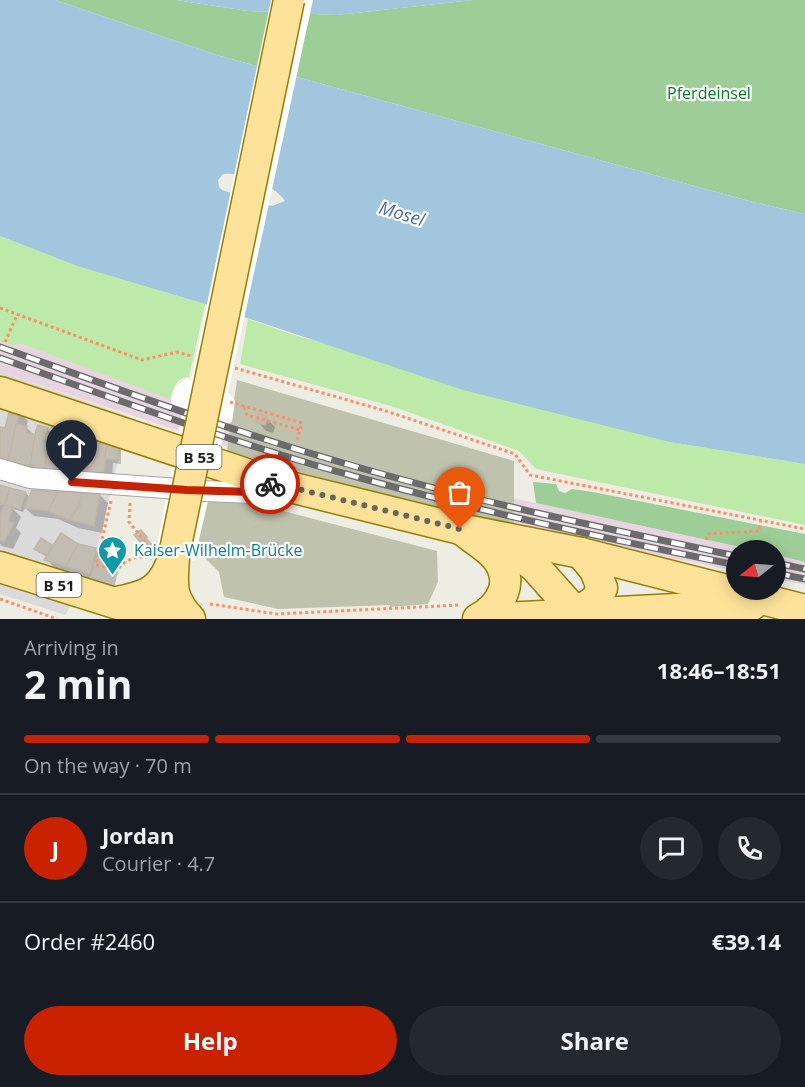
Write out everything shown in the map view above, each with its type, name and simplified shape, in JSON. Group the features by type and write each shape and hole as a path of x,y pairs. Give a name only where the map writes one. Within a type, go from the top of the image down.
{"main road":[{"path":"117,602 136,598 156,588 167,576 164,553 289,0"},
{"name":"B 53","path":"0,392 274,483 460,529 581,553"},
{"path":"460,529 494,555 502,566 505,576 500,600 488,614 474,614"},
{"path":"492,536 511,546 535,567 576,613"},
{"path":"164,553 174,598 197,609"},
{"path":"576,613 596,600 602,588 595,570 581,553"},
{"path":"581,553 805,610"},
{"name":"B 51","path":"0,567 166,619"},
{"path":"474,614 527,618 576,613 776,603"}],"street":[{"path":"0,470 30,478 132,487 252,492 274,483"}],"path":[{"path":"0,308 142,360 177,352 199,358"},
{"path":"5,342 17,315"},
{"path":"232,367 386,411 515,454 530,475 805,529"},
{"path":"222,399 302,423 297,440"},
{"path":"244,406 246,415 300,430"},
{"path":"132,487 129,522 141,536 164,553"},
{"path":"111,501 96,565 117,570 128,561 140,556"},
{"path":"706,540 708,534 759,531 761,521"},
{"path":"0,599 57,619"},
{"path":"197,609 212,605 277,614 474,614"}],"shaded area":[{"path":"0,341 13,345 22,344 242,424 480,491 726,544 726,569 475,517 222,445 0,372 2,366 0,365"},
{"path":"0,372 128,416 92,574 65,615 0,594"},
{"path":"237,380 514,461 514,533 227,451"},
{"path":"205,499 264,506 437,551 438,582 428,604 390,607 390,605 278,609 224,597 219,572 197,550"},
{"path":"786,557 805,562 805,585 786,581"}],"green space":[{"name":"Pferdeinsel","path":"55,0 176,0 248,11 337,15 473,0 805,0 805,214 753,202 220,56"},
{"path":"0,236 77,266 205,304 189,377 178,381 170,399 22,344 13,345 0,341"},
{"path":"248,319 291,334 670,442 805,464 805,525 536,469 519,451 391,406 240,364"},
{"path":"533,482 556,484 559,491 565,493 572,489 593,492 805,534 805,562 786,557 786,540 726,540 726,544 536,503"}],"water":[{"name":"Mosel","path":"0,0 55,0 220,56 753,202 805,214 805,464 670,442 463,390 205,304 77,266 0,236","holes":["223,174 248,177 266,185 285,201 272,206 222,190 218,180"]},
{"path":"176,0 473,0 337,15 248,11"}],"pier":[{"name":"Kaiser-Wilhelm-Brücke","path":"271,0 313,0 228,393 235,401 232,422 226,424 194,561 156,551 182,414 175,412 171,401 176,386 186,379 191,380"}],"building":[{"path":"10,409 20,411 8,461 0,459 0,427 5,428"},
{"path":"258,414 267,417 265,425 256,422"},
{"path":"16,424 27,426 26,432 36,435 30,466 8,461"},
{"path":"38,425 48,428 47,434 36,431"},
{"path":"36,431 51,435 44,469 30,466"},
{"path":"51,435 66,439 60,471 44,469"},
{"path":"80,436 93,438 87,472 74,471"},
{"path":"93,438 107,442 104,473 87,472"},
{"path":"66,439 79,442 74,471 60,471"},
{"path":"107,442 118,445 118,460 105,459"},
{"path":"0,485 10,488 4,505 0,504"},
{"path":"10,488 26,492 20,509 4,505"},
{"path":"32,490 58,492 48,511 24,508"},
{"path":"58,492 82,492 80,505 69,520 48,511"},
{"path":"82,492 100,493 94,526 69,520 80,505"},
{"path":"4,505 13,507 8,521 14,523 4,542 0,540 0,515"},
{"path":"141,530 147,537 140,542 134,535"},
{"path":"61,533 78,544 66,566 44,560"},
{"path":"41,538 52,545 47,556 34,549"},
{"path":"78,544 96,548 90,574 66,566"}],"railway":[{"path":"0,347 222,425 357,467 498,504 726,554"},
{"path":"0,358 222,436 357,477 451,502 726,563"},
{"path":"786,565 805,569"},
{"path":"786,575 805,579"}],"way so far":[{"path":"270,484 274,483 460,529"}],"place":[{"name":"Kaiser-Wilhelm-Brücke","path":"113,576"}],"route":[{"path":"72,482 252,492 270,484"}]}
